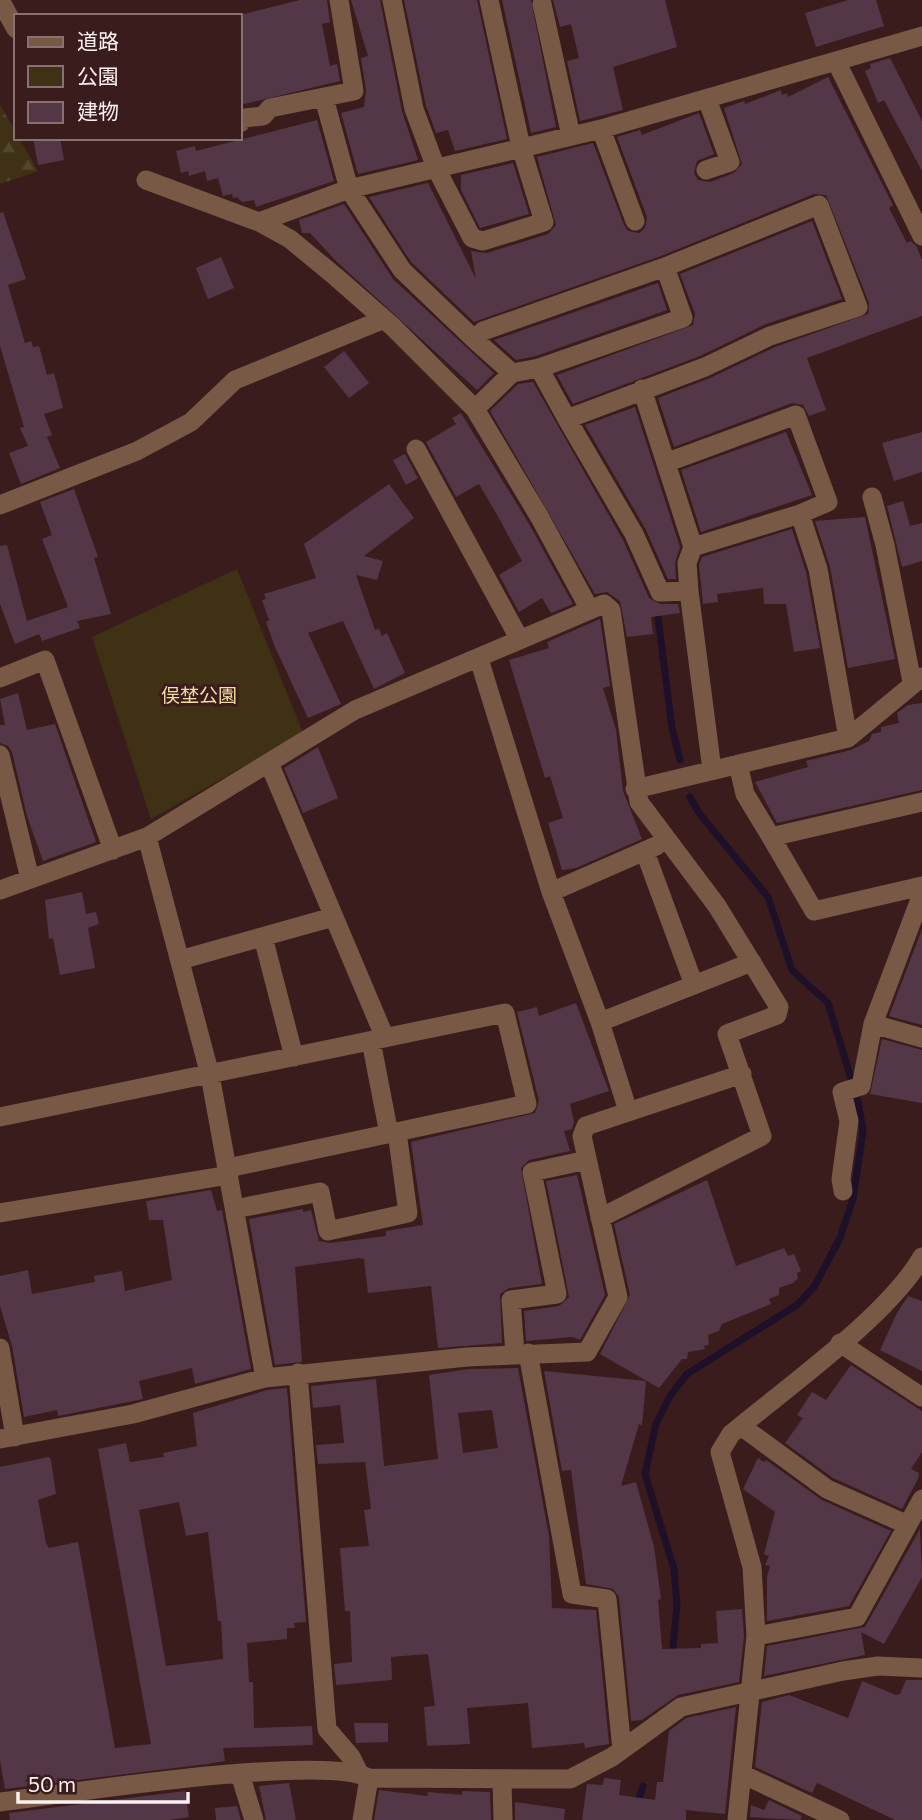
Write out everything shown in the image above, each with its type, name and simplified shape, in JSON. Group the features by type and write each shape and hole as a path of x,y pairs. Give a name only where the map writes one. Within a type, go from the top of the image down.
{"street":[{"path":"0,0 14,25"},
{"path":"242,120 263,116 270,108 354,90 339,0"},
{"path":"391,0 405,75 436,168 472,238 483,242 544,222 521,147 489,0"},
{"path":"542,4 571,136"},
{"path":"259,222 349,189 601,129 837,63 922,36"},
{"path":"837,63 922,236"},
{"path":"324,98 349,189 402,270 512,373"},
{"path":"706,170 730,162 707,99"},
{"path":"601,129 635,221"},
{"path":"146,180 259,222 290,239 393,327 475,409 539,516 590,610"},
{"path":"475,340 483,331 665,267 819,205 858,307 770,336 705,367 567,419"},
{"path":"475,409 512,373 540,368 683,318 665,267"},
{"path":"0,505 137,451 191,422 235,380 382,320"},
{"path":"540,368 634,534 660,592 689,591"},
{"path":"642,390 668,462 693,547 687,564 689,591 712,770"},
{"path":"668,462 796,415 828,502 800,514 693,547"},
{"path":"416,449 520,640"},
{"path":"635,789 848,738 917,680 872,497"},
{"path":"800,514 818,569 848,738"},
{"path":"0,890 146,837 355,710 604,604 611,610 639,802 717,906 779,1007 777,1015 727,1034 762,1136 600,1218"},
{"path":"479,659 551,892 600,1022 628,1111"},
{"path":"0,678 45,660 113,850"},
{"path":"0,755 30,879"},
{"path":"236,1209 320,1192 328,1230 408,1213 378,1039 333,917 268,763"},
{"path":"738,764 745,794 814,911 922,887"},
{"path":"771,837 922,802"},
{"path":"146,837 210,1075 265,1378"},
{"path":"551,892 669,839"},
{"path":"645,852 694,985"},
{"path":"843,1191 841,1179 849,1121 842,1092 861,1086 873,1024 922,894"},
{"path":"180,960 333,917"},
{"path":"263,937 294,1057"},
{"path":"600,1022 751,962"},
{"path":"0,1117 505,1013 527,1104 229,1172 0,1213"},
{"path":"873,1024 922,1038"},
{"path":"0,1348 8,1438 133,1414 265,1378 521,1353 587,1352 618,1297 582,1136 586,1126 742,1074"},
{"path":"587,1160 532,1172 557,1294 511,1300 572,1594 607,1600 622,1750"},
{"path":"737,1820 744,1775 756,1636 752,1567 720,1452 731,1434 840,1343 911,1275 922,1257"},
{"path":"840,1343 922,1397"},
{"path":"298,1374 314,1541 327,1729 364,1775 362,1820"},
{"path":"741,1426 827,1489 908,1525"},
{"path":"756,1636 858,1617 922,1499"},
{"path":"0,1802 240,1774 332,1770 364,1775 502,1781 570,1779 622,1750 681,1707 878,1666 922,1668"},
{"path":"240,1774 254,1820"},
{"path":"744,1775 841,1820"},
{"path":"502,1781 503,1820"}],"green space":[{"path":"0,105 14,129 14,140 20,140 38,171 0,184"},
{"name":"俣埜公園","path":"237,569 303,733 151,819 92,637"}],"building":[{"path":"300,0 327,0 330,22 322,24 330,66 337,64 340,81 242,105 242,14"},
{"path":"351,0 380,0 402,111 418,160 358,174 341,113 364,107 366,90 361,58 368,56"},
{"path":"404,0 477,0 507,139 455,151 448,130 436,133 426,106"},
{"path":"502,0 531,0 556,127 531,133"},
{"path":"553,0 665,0 677,47 613,67 623,110 580,121 567,61 579,58 571,24 560,27"},
{"path":"848,0 876,0 884,26 816,47 805,13"},
{"path":"890,58 922,121 922,171 884,100 878,103 865,71 871,68 870,64"},
{"path":"828,77 893,205 889,208 907,243 911,241 917,247 922,260 922,316 807,358 826,410 809,416 803,405 792,403 674,447 658,398 710,378 775,347 868,314 869,303 826,195 814,194 661,256 474,322 411,262 369,197 428,183 476,279 471,251 487,253 548,234 556,225 537,157 593,143 624,225 628,231 639,233 645,228 647,217 617,137 640,130 642,135 699,113 714,154 697,161 694,173 698,180 710,182 734,173 742,164 724,108 744,101 745,104 781,90 782,95 787,93 788,97"},
{"path":"317,120 334,181 256,207 254,200 242,202 237,197 233,198 232,194 223,196 218,178 207,181 205,171 189,176 188,171 181,173 176,151 195,146 196,151"},
{"path":"33,140 60,140 64,160 38,165"},
{"path":"513,163 529,214 480,228 461,190 461,175"},
{"path":"344,204 393,279 494,373 477,390 337,262 310,233 302,233 299,220"},
{"path":"3,212 26,279 8,285 25,343 31,341 33,347 39,346 47,375 54,373 63,408 44,414 52,435 47,437 60,468 21,484 9,453 28,446 20,428 24,427 0,346 0,213"},
{"path":"812,221 842,299 766,324 700,356 573,404 557,375 693,325 695,314 680,274"},
{"path":"221,257 234,288 208,299 196,268"},
{"path":"658,283 667,310 536,356 516,360 494,340"},
{"path":"344,351 369,383 349,398 324,367"},
{"path":"533,382 623,540 649,598 660,604 678,604 680,613 651,617 653,634 627,637 620,601 607,592 595,594 490,411 518,384"},
{"path":"635,407 680,547 675,563 676,579 668,579 645,528 585,425"},
{"path":"461,413 528,522 573,604 551,613 542,598 519,612 499,575 522,561 500,520 479,484 456,497 426,442 456,424 452,418"},
{"path":"786,432 812,495 701,532 681,470"},
{"path":"922,432 922,472 894,481 882,443"},
{"path":"405,454 418,478 406,485 393,460"},
{"path":"389,484 414,518 364,556 383,561 377,580 356,575 375,630 379,629 382,636 387,633 405,673 374,689 343,621 308,633 341,704 308,718 266,622 269,620 262,600 266,599 264,594 316,578 304,544"},
{"path":"74,489 98,557 94,558 111,614 77,621 80,628 42,641 39,634 15,644 0,604 0,546 7,545 27,621 68,607 42,539 52,535 40,502"},
{"path":"903,501 910,526 922,523 922,561 902,567 887,506"},
{"path":"865,517 895,659 848,668 830,567 815,521"},
{"path":"792,529 806,572 820,648 794,652 786,604 764,604 763,588 717,594 718,602 703,604 699,565 702,557"},
{"path":"600,619 610,686 603,688 616,730 623,791 642,839 576,868 562,870 548,823 563,818 550,776 545,778 509,660 549,648 547,642"},
{"path":"18,693 27,730 55,724 96,842 43,861 27,816 12,752 8,746 0,743 0,725 5,725 0,699"},
{"path":"922,703 922,790 777,823 755,782 808,767 806,761 851,750 869,741 872,734 881,732 881,727 899,723 897,713 908,705"},
{"path":"318,747 338,798 303,813 284,768"},
{"path":"82,892 86,914 96,912 99,924 88,928 95,968 60,975 53,938 49,939 45,900"},
{"path":"922,929 922,1025 889,1016"},
{"path":"576,1003 609,1091 570,1104 574,1122 572,1129 564,1131 570,1151 529,1160 521,1168 542,1284 509,1288 500,1294 502,1343 438,1348 431,1286 368,1293 364,1259 359,1258 295,1267 302,1362 275,1365 249,1219 303,1209 303,1212 311,1210 319,1241 330,1243 386,1236 386,1231 423,1225 411,1142 535,1113 539,1101 517,1012 537,1007 539,1016"},
{"path":"882,1039 922,1050 922,1103 870,1094"},
{"path":"577,1175 605,1295 580,1340 572,1337 526,1341 524,1311 559,1306 569,1297 546,1181"},
{"path":"707,1180 736,1266 784,1248 788,1256 794,1254 801,1271 797,1273 798,1278 793,1283 779,1288 779,1295 769,1299 771,1304 722,1324 719,1331 708,1335 709,1345 704,1346 705,1349 688,1352 687,1359 682,1359 659,1388 600,1354 630,1295 614,1224"},
{"path":"211,1190 217,1211 222,1210 251,1369 195,1384 192,1368 139,1381 143,1399 58,1416 57,1410 24,1417 12,1346 0,1306 0,1276 28,1270 32,1294 95,1282 94,1276 122,1271 125,1291 172,1280 163,1220 149,1220 146,1201"},
{"path":"908,1296 922,1301 922,1371 880,1350"},
{"path":"851,1365 922,1411 922,1452 911,1469 919,1473 918,1479 902,1509 833,1478 785,1443 803,1418 797,1415 812,1392 826,1400"},
{"path":"518,1368 549,1536 552,1608 596,1610 609,1744 585,1748 584,1743 532,1748 528,1703 467,1708 470,1744 427,1746 424,1707 435,1706 428,1654 391,1657 392,1680 336,1685 334,1664 352,1662 350,1611 345,1611 340,1548 369,1546 364,1510 371,1509 365,1462 318,1464 316,1445 344,1443 340,1405 313,1408 311,1386 376,1379 384,1466 438,1459 429,1375 468,1369","holes":["492,1410 498,1448 463,1453 458,1413"]},
{"path":"544,1371 646,1381 642,1425 639,1424 621,1486 636,1482 654,1547 661,1599 658,1600 662,1649 701,1648 701,1644 718,1643 716,1611 742,1609 744,1636 739,1682 678,1695 642,1720 631,1721 619,1597 613,1589 586,1584 571,1470 562,1471"},
{"path":"287,1388 306,1622 294,1623 295,1628 287,1628 287,1639 247,1643 249,1682 253,1682 254,1728 312,1726 313,1745 223,1748 225,1761 5,1789 0,1760 0,1467 49,1457 51,1460 56,1494 38,1500 46,1543 49,1548 78,1542 115,1748 151,1744 98,1449 126,1443 130,1462 164,1457 163,1453 197,1446 193,1413 267,1390","holes":["179,1502 186,1536 208,1532 218,1621 221,1621 223,1659 166,1666 139,1510"]},
{"path":"758,1458 764,1462 766,1460 822,1500 891,1531 849,1606 767,1621 767,1577 770,1566 765,1565 769,1556 764,1554 775,1512 743,1489"},
{"path":"920,1529 922,1577 884,1644 861,1632 865,1655 764,1676 767,1646 865,1627"},
{"path":"906,1680 922,1680 922,1820 895,1820 817,1783 812,1793 755,1767 762,1702 789,1695 848,1718 862,1681 896,1695 900,1694"},
{"path":"736,1707 725,1814 686,1810 686,1820 582,1820 587,1784 603,1785 604,1778 621,1780 619,1795 655,1800 657,1782 663,1782 669,1731 686,1718"},
{"path":"354,1723 388,1723 388,1742 356,1743"},
{"path":"289,1783 296,1820 266,1820 259,1786"},
{"path":"379,1790 427,1796 428,1792 462,1795 462,1791 490,1792 491,1820 374,1820"},
{"path":"185,1791 189,1817 169,1820 10,1820 9,1813"},
{"path":"769,1800 802,1816 800,1820 750,1817 751,1805 764,1810"},
{"path":"515,1802 565,1809 564,1820 515,1820"},
{"path":"237,1806 241,1820 216,1820 215,1808"}],"waterway":[{"path":"657,609 672,728 680,760"},
{"path":"672,1657 677,1605 674,1569 645,1474 656,1424 670,1396 687,1374 797,1305 814,1287 840,1238 853,1199 863,1131 858,1101 828,1003 792,970 768,897 699,813 690,797"},
{"path":"632,1820 643,1786"}]}
